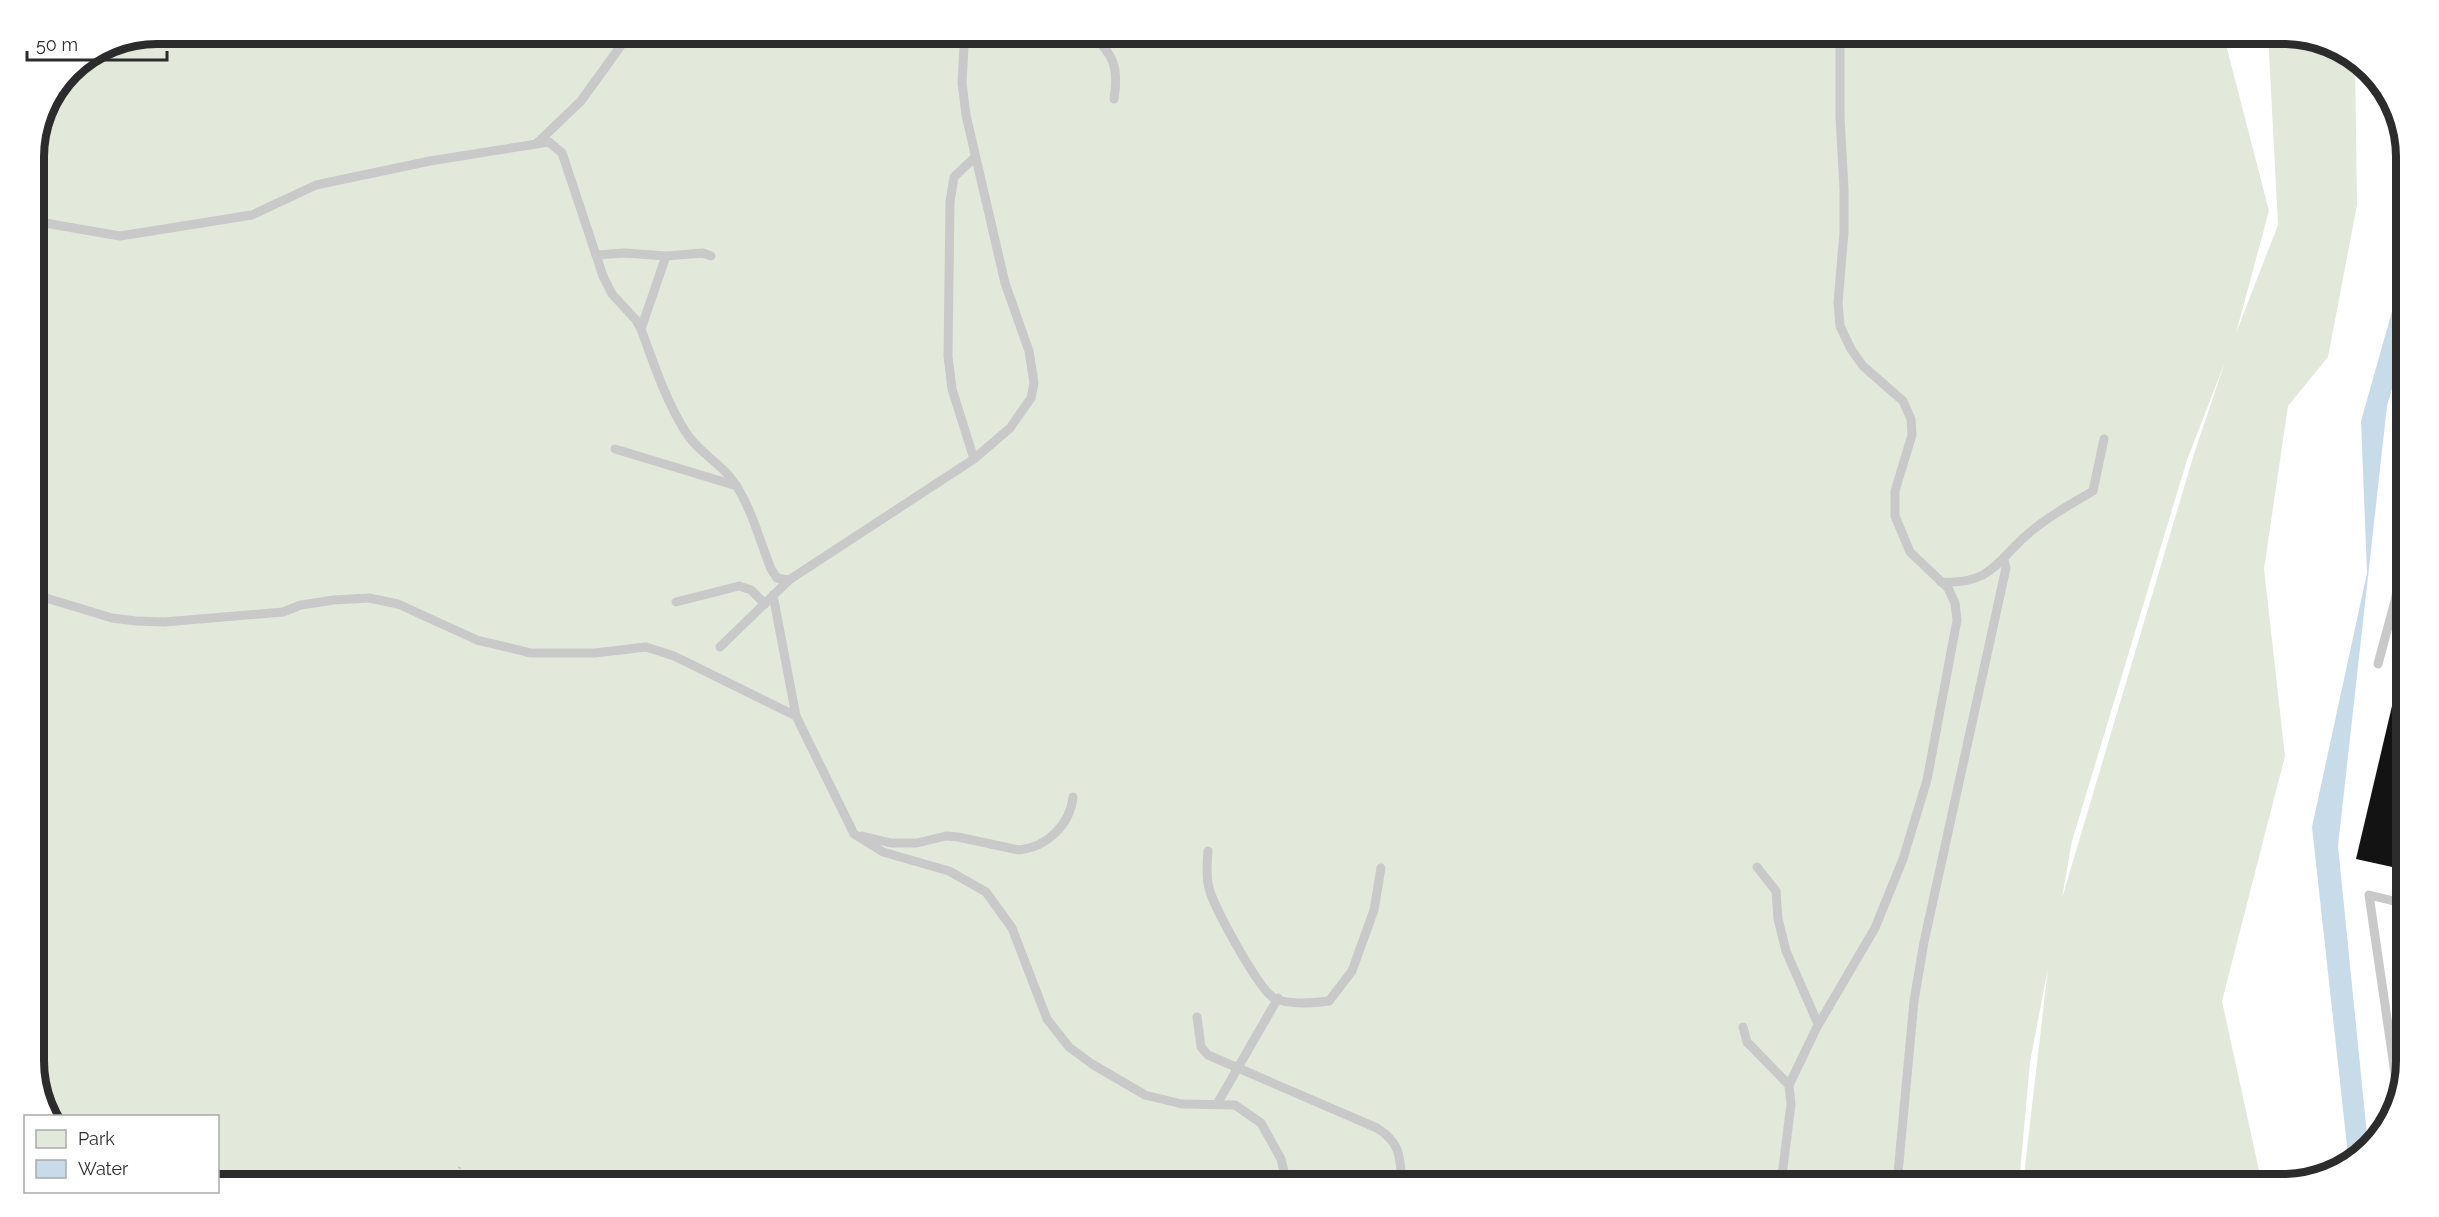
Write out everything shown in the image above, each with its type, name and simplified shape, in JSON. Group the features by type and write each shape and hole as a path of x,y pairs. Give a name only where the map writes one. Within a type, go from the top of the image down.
{"lane":[{"path":"536,144 581,101 622,44"},
{"path":"720,647 789,580 974,459 1010,428 1031,399 1034,383 1029,351 1005,283 975,157 962,83 965,44"},
{"path":"1102,44 1114,60 1117,79 1114,99"},
{"path":"1782,1174 1791,1104 1790,1085 1818,1024 1875,928 1903,859 1927,780 1957,620 1955,603 1948,588 1910,552 1895,516 1895,491 1912,435 1911,419 1903,401 1863,366 1851,350 1840,326 1838,303 1844,232 1844,189 1840,117 1840,44"},
{"path":"44,223 120,236 252,215 316,185 430,161 549,142 562,153 596,255 612,294 636,320 641,329 670,404 686,433 697,447 729,475 737,486 771,569 777,578 789,580"},
{"path":"974,459 952,388 948,356 951,194 954,177 975,157"},
{"path":"596,255 625,253 666,256 703,253 711,256"},
{"path":"641,329 666,256"},
{"path":"1941,582 1956,583 1976,578 1993,570 2004,560 2009,551 2033,529 2093,491 2103,439"},
{"path":"615,449 737,486"},
{"path":"1898,1174 1914,1001 1924,942 2006,568 2004,560"},
{"path":"676,602 739,586 751,590 765,604"},
{"path":"773,595 796,716 854,834 883,852 949,871 986,892 1012,928 1047,1019 1069,1047 1145,1095 1182,1104 1235,1105 1261,1123 1281,1160 1284,1174"},
{"path":"44,597 112,618 164,622 283,612 302,605 369,598 398,604 477,640 531,653 595,653 646,647 674,656 796,716"},
{"path":"2378,664 2395,599"},
{"path":"854,834 891,843 916,843 946,836 1019,850 1031,849 1056,832 1066,822 1071,813 1073,797"},
{"path":"1208,851 1209,888 1223,921 1259,981 1274,998 1305,1004 1329,1001 1352,971 1374,910 1381,868"},
{"path":"1758,867 1776,891 1778,919 1786,951 1818,1024"},
{"path":"2395,1073 2369,895 2396,902"},
{"path":"1217,1104 1278,998"},
{"path":"1197,1017 1201,1047 1208,1055 1377,1128 1391,1137 1399,1152 1401,1174"},
{"path":"1743,1027 1747,1042 1790,1085"}],"path":[{"path":"456,1174 460,1167"}],"green space":[{"path":"149,44 2226,44 2269,211 2236,333 2278,225 2269,44 2305,46 2332,55 2355,71 2357,205 2328,357 2288,406 2264,569 2285,756 2222,1001 2260,1174 2024,1174 2048,968 2030,1062 2020,1174 219,1174 219,1115 58,1115 49,1097 44,1068 44,149 49,120 67,88 88,67 109,54 127,47","holes":["2225,362 2194,454 2062,898 2072,841 2187,460"]}],"water":[{"path":"2395,300 2395,377 2387,406 2338,846 2367,1134 2348,1152 2312,827 2367,573 2361,421"}],"building":[{"path":"2396,691 2396,868 2356,859"}]}
